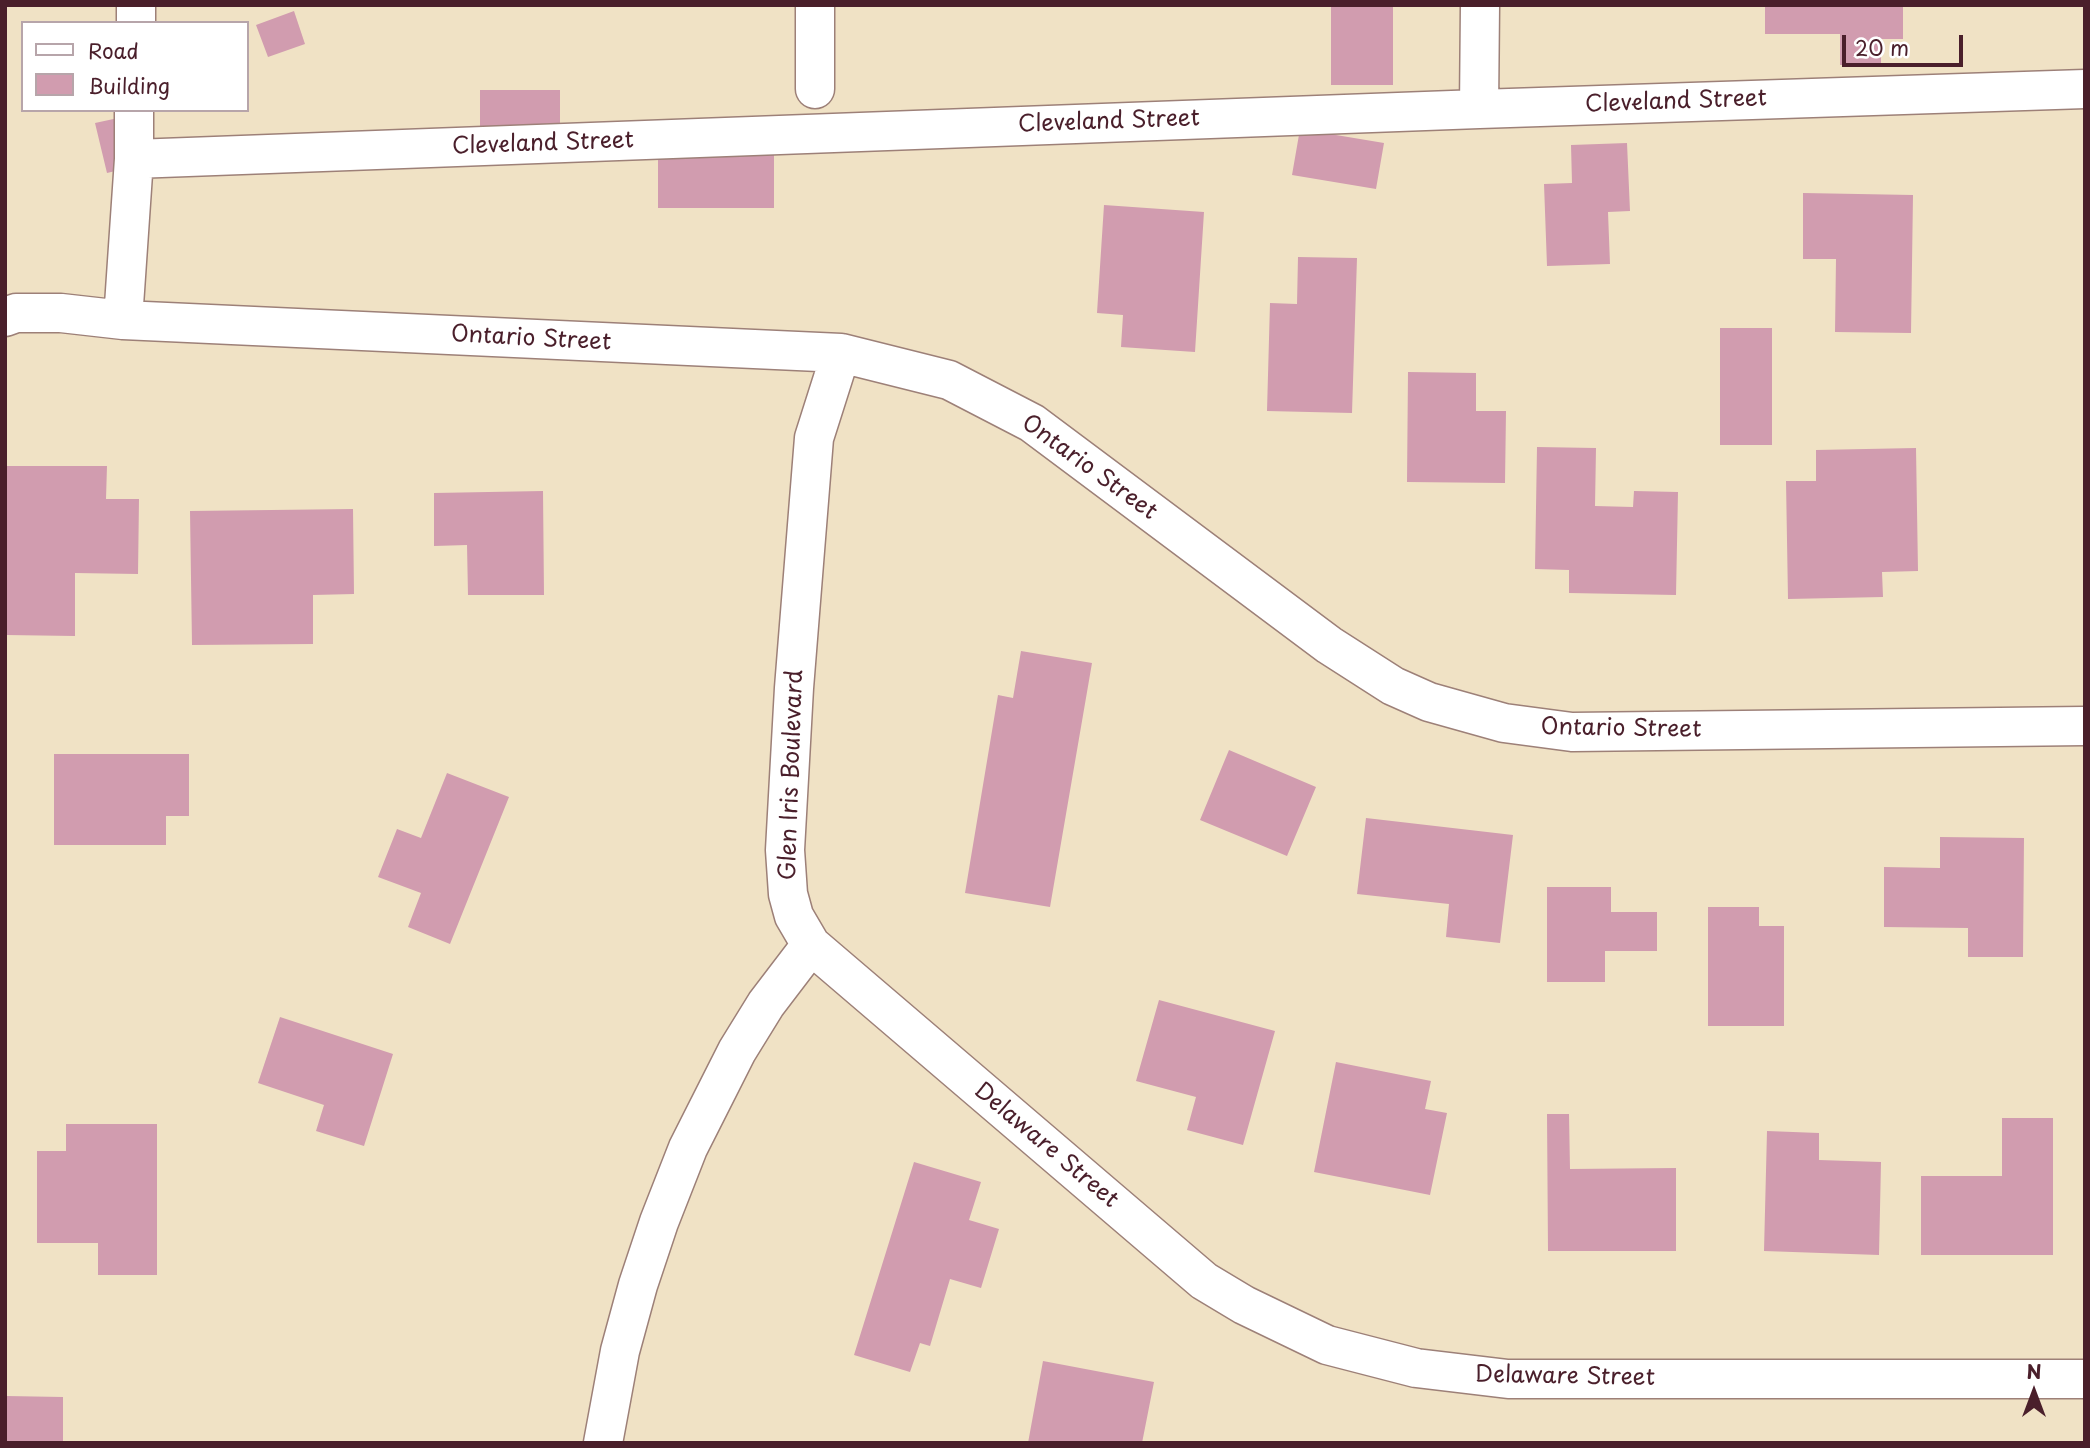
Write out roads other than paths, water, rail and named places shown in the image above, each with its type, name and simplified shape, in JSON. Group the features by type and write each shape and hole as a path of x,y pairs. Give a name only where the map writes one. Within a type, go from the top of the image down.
{"street":[{"path":"815,5 815,89"},
{"path":"1479,108 1480,5"},
{"name":"Cleveland Street","path":"134,159 1479,108 2085,89"},
{"path":"124,320 134,159 134,112"},
{"name":"Ontario Street","path":"5,317 16,313 61,313 124,320 841,353 949,380 1032,423 1329,645 1393,686 1429,702 1504,723 1572,732 2085,726"},
{"name":"Glen Iris Boulevard","path":"811,945 794,916 788,894 785,850 794,688 814,438 841,353"},
{"path":"603,1443 620,1351 638,1285 688,1148 737,1051 766,1004 811,945"},
{"name":"Delaware Street","path":"811,945 1204,1281 1244,1305 1327,1345 1416,1368 1508,1379 2085,1379"}]}
